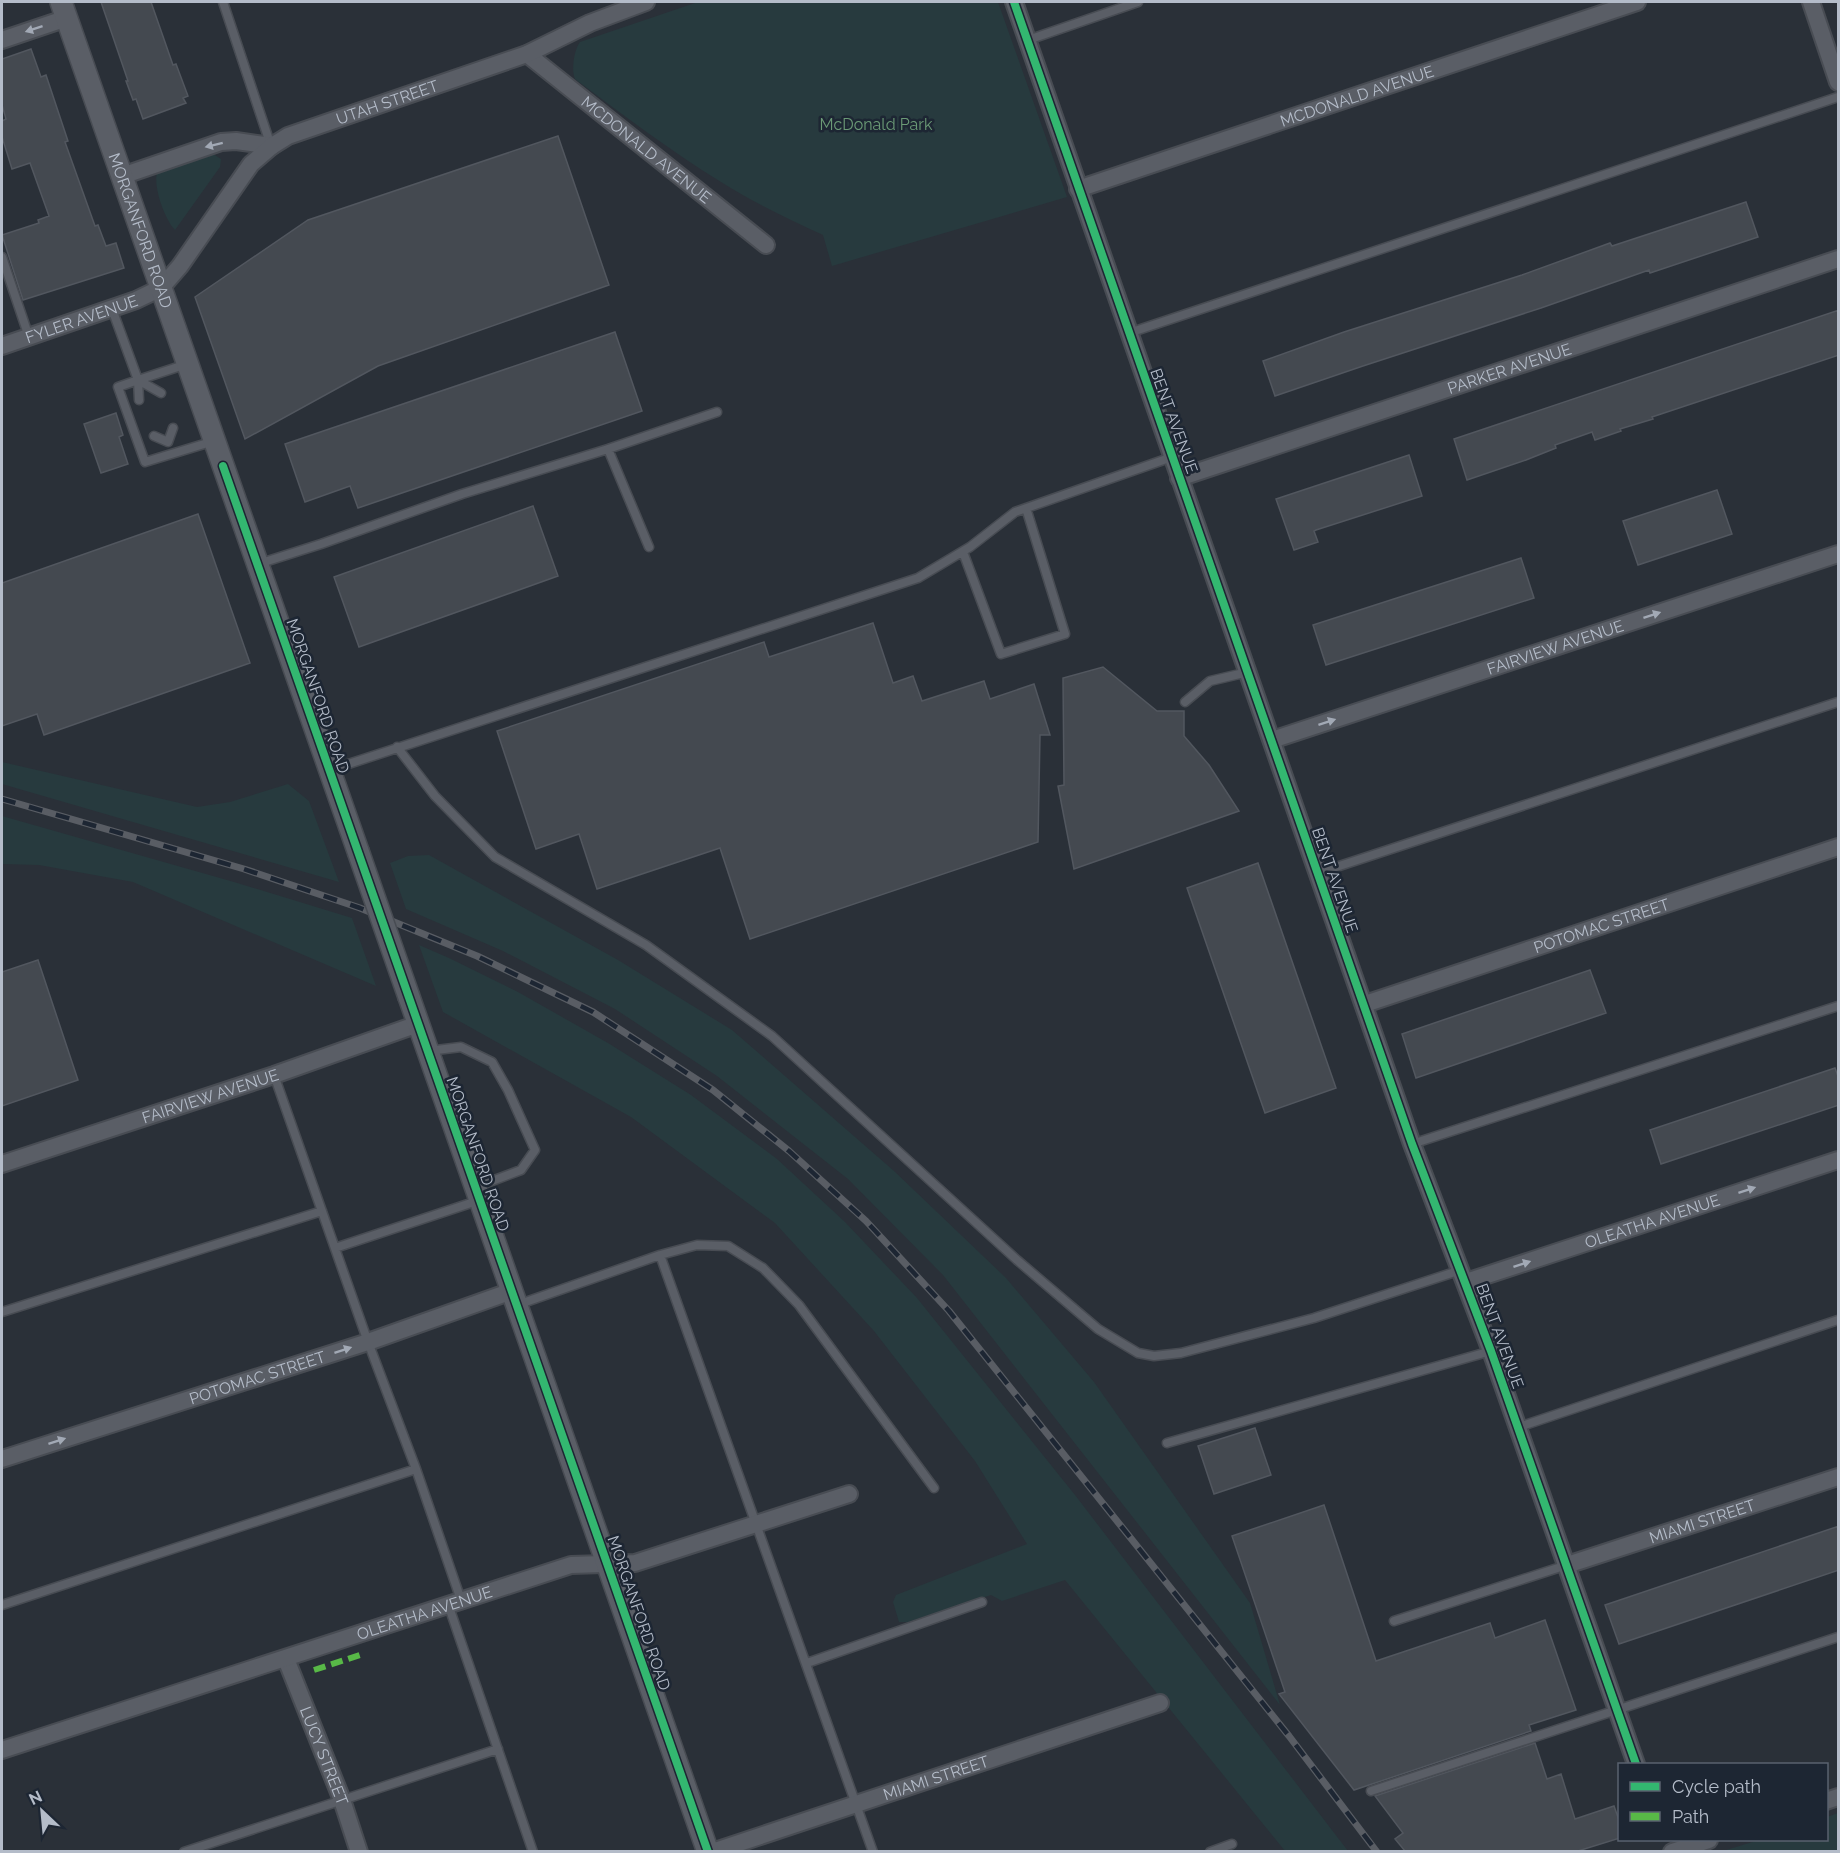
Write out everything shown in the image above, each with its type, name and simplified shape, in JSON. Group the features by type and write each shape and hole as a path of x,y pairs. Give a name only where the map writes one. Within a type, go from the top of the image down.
{"street":[{"name":"UTAH STREET","path":"272,146 308,128 527,54 590,23 646,2"},
{"name":"BENT AVENUE","path":"1014,2 1412,1144 1464,1276 1519,1427 1636,1763"},
{"name":"MCDONALD AVENUE","path":"1078,189 1637,2"},
{"path":"1810,2 1839,82"},
{"path":"2,40 64,10"},
{"name":"MORGANFORD ROAD","path":"64,10 408,997 710,1851"},
{"name":"MCDONALD AVENUE","path":"527,54 766,245"},
{"path":"122,176 222,142 236,141 272,146"},
{"name":"FYLER AVENUE","path":"2,346 112,309 161,288 180,266 251,164 272,146"},
{"name":"PARKER AVENUE","path":"1179,478 1839,259"},
{"name":"FAIRVIEW AVENUE","path":"1272,740 1839,554"},
{"name":"POTOMAC STREET","path":"1365,1004 1839,847"},
{"name":"FAIRVIEW AVENUE","path":"2,1164 274,1075 418,1024"},
{"name":"OLEATHA AVENUE","path":"1464,1276 1839,1160"},
{"name":"POTOMAC STREET","path":"2,1459 368,1342 514,1298"},
{"name":"MIAMI STREET","path":"1567,1564 1839,1477"},
{"name":"OLEATHA AVENUE","path":"2,1750 571,1564 635,1563 849,1494"},
{"name":"LUCY STREET","path":"286,1659 342,1800 359,1851"},
{"name":"MIAMI STREET","path":"710,1851 1160,1703"},
{"path":"1672,1851 1703,1841"}],"lane":[{"path":"223,2 272,146"},
{"path":"1028,39 1138,2"},
{"path":"1128,333 1839,97"},
{"path":"2,257 29,337"},
{"path":"112,309 138,380 139,400"},
{"path":"188,364 118,387 145,462 214,441"},
{"path":"138,380 161,393"},
{"path":"257,564 462,494 609,449 717,412"},
{"path":"171,454 168,442 173,428"},
{"path":"154,436 168,442"},
{"path":"609,449 649,547"},
{"path":"329,770 918,578 963,552 1015,512 1172,457"},
{"path":"963,552 1001,654 1065,634 1026,508"},
{"path":"1185,702 1210,681 1248,672"},
{"path":"1318,873 1839,702"},
{"path":"397,747 435,796 495,857 646,945 772,1036 1017,1260 1098,1329 1138,1353 1154,1356 1181,1353 1464,1276"},
{"path":"1412,1144 1839,1006"},
{"path":"335,1248 477,1193 521,1170 535,1150 508,1090 492,1062 461,1047 428,1051"},
{"path":"274,1075 368,1342 416,1469 498,1749 533,1851"},
{"path":"2,1312 322,1211"},
{"path":"514,1298 697,1245 728,1246 763,1268 799,1305 934,1488"},
{"path":"660,1255 873,1851"},
{"path":"1519,1427 1839,1320"},
{"path":"1167,1443 1491,1352"},
{"path":"2,1605 416,1469"},
{"path":"1394,1621 1567,1564"},
{"path":"807,1663 982,1602"},
{"path":"1371,1791 1617,1708 1839,1637"},
{"path":"184,1851 498,1749"},
{"path":"1210,1851 1232,1845"}],"green space":[{"name":"McDonald Park","path":"698,2 998,2 1067,197 832,266 823,235 759,204 721,182 665,145 575,79 574,60 580,42"},
{"path":"213,154 221,159 220,167 175,230 167,219 161,203 157,173"},
{"path":"2,762 197,807 230,802 288,784 309,801 339,882 2,784"},
{"path":"2,816 352,918 376,986 133,882 39,865 2,864"},
{"path":"429,855 618,960 732,1030 894,1171 1006,1278 1094,1382 1250,1603 1280,1705 943,1275 848,1179 717,1076 615,1009 503,951 406,909 390,863 408,856"},
{"path":"419,945 518,992 608,1043 691,1095 777,1159 845,1222 917,1298 1075,1495 1348,1851 1285,1851 1065,1580 1002,1601 991,1595 908,1622 899,1622 893,1602 896,1595 1027,1544 975,1461 874,1331 775,1223 631,1117 443,1012"},
{"path":"1838,1813 1838,1851 1723,1851 1756,1841 1828,1841 1828,1817"}],"building":[{"path":"101,2 151,2 173,65 176,64 188,96 183,98 186,103 143,119 126,81 128,81"},
{"path":"31,49 41,77 46,75 68,141 65,142 95,226 98,225 106,246 116,243 124,268 23,300 2,235 39,223 38,220 49,216 30,163 12,169 2,137 2,121 6,119 2,105 2,59"},
{"path":"558,136 609,285 378,366 245,439 195,297 308,220"},
{"path":"1746,202 1758,237 1650,273 1649,270 1275,396 1263,361 1344,332 1522,275 1610,243 1612,246"},
{"path":"1839,310 1839,355 1652,417 1653,419 1620,429 1621,431 1595,440 1592,432 1555,445 1556,448 1526,460 1467,480 1454,439"},
{"path":"615,332 642,411 358,508 350,486 305,502 285,444"},
{"path":"116,413 123,435 119,437 128,464 101,473 84,424"},
{"path":"1409,455 1422,496 1316,530 1314,531 1318,542 1294,550 1276,499"},
{"path":"1717,490 1732,534 1638,565 1623,521"},
{"path":"533,506 558,576 359,647 334,577"},
{"path":"198,514 250,663 44,735 37,714 2,726 2,583"},
{"path":"1521,558 1534,598 1326,665 1313,625"},
{"path":"873,623 893,683 913,676 922,701 984,681 990,699 1034,684 1050,735 1040,735 1038,842 750,939 720,848 597,889 579,834 536,849 497,731 764,642 769,657"},
{"path":"1103,667 1157,711 1184,711 1184,736 1209,765 1239,811 1074,869 1058,786 1064,785 1063,678"},
{"path":"1258,863 1336,1088 1265,1113 1187,888"},
{"path":"38,960 78,1080 2,1106 2,972"},
{"path":"1590,970 1606,1013 1416,1078 1402,1034"},
{"path":"1835,1068 1839,1079 1839,1105 1661,1164 1650,1130"},
{"path":"1255,1428 1271,1475 1214,1494 1198,1446"},
{"path":"1324,1505 1376,1661 1490,1623 1495,1638 1545,1620 1576,1710 1529,1725 1531,1731 1354,1790 1279,1694 1285,1692 1232,1536"},
{"path":"1839,1526 1839,1570 1619,1644 1605,1605"},
{"path":"1535,1743 1547,1779 1561,1774 1575,1819 1614,1806 1618,1817 1618,1839 1578,1851 1405,1851 1395,1839 1403,1833 1375,1796"}],"railway":[{"path":"2,799 244,869 360,908 477,956 593,1012 713,1090 789,1151 866,1221 949,1311 1289,1736 1377,1852"}],"marked path":[{"path":"314,1670 363,1654"}],"cycle path":[{"path":"1014,2 1412,1144 1491,1351 1636,1763"},
{"path":"223,466 708,1852"}]}
